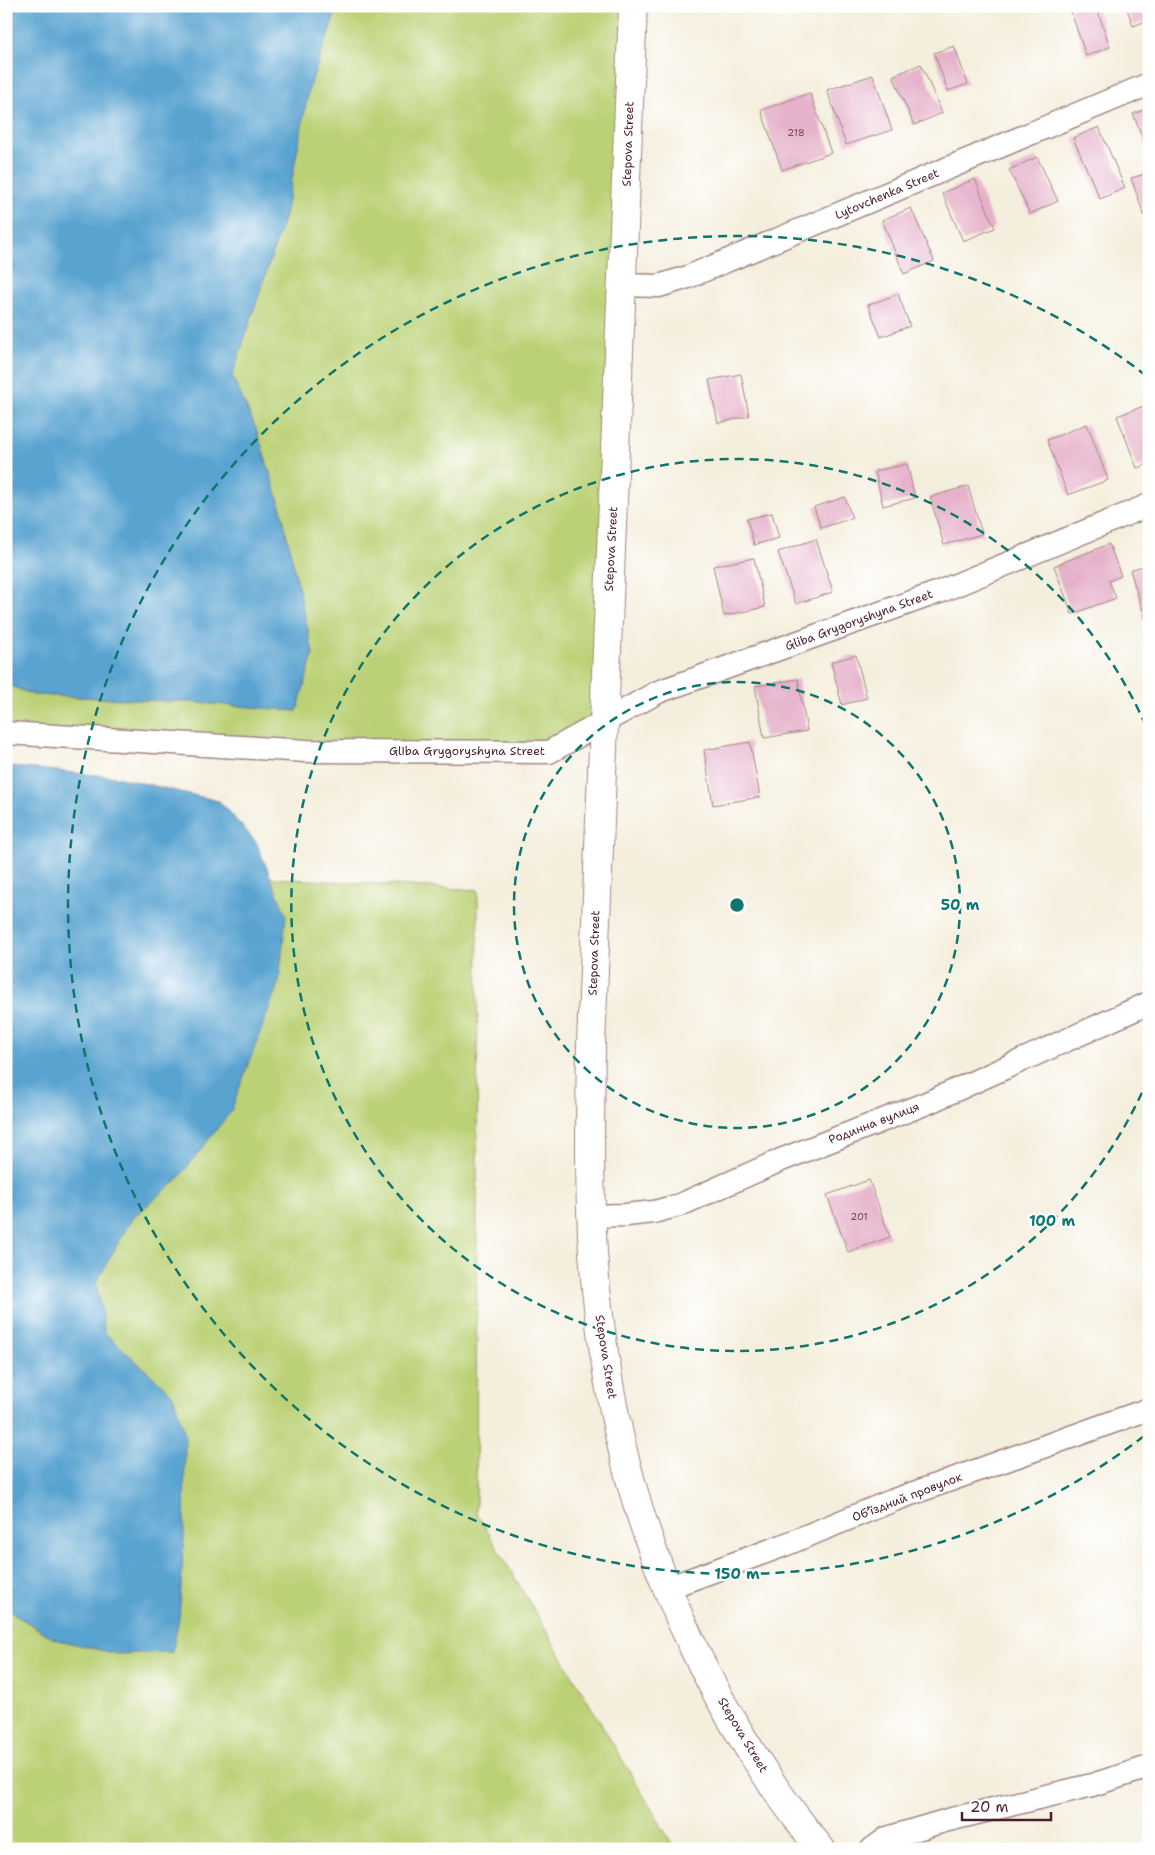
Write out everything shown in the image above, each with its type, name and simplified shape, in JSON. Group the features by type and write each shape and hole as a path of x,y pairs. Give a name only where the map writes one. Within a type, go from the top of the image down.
{"street":[{"name":"Stepova Street","path":"633,6 591,1044 591,1216 596,1287 601,1332 618,1430 638,1502 667,1588 727,1711 778,1792 821,1849"},
{"name":"Lytovchenka Street","path":"622,285 659,286 688,277 1149,84"},
{"name":"Gliba Grygoryshyna Street","path":"6,733 306,751 549,752 658,692 939,592 1149,505"},
{"name":"Родинна вулиця","path":"591,1216 654,1212 680,1205 781,1160 927,1102 1149,1003"},
{"name":"Обʼїздний провулок","path":"667,1588 782,1546 894,1500 1149,1409"},
{"path":"872,1849 887,1838 948,1820 1092,1785 1149,1767"}],"green space":[{"path":"338,6 633,6 604,722 549,752 6,733 6,684 33,695 191,702 297,711 313,654 280,505 256,429 232,376 285,215 309,88"},
{"path":"6,862 478,890 476,1512 675,1849 6,1849"}],"water":[{"path":"6,6 338,6 309,88 285,215 232,376 256,429 280,505 313,654 297,711 191,702 33,695 6,684"},
{"path":"6,766 116,777 219,801 256,842 286,915 279,981 231,1111 177,1180 132,1218 96,1283 105,1333 173,1395 185,1435 184,1536 179,1618 172,1652 117,1654 54,1639 6,1609"}],"building":[{"path":"1078,6 1096,6 1110,47 1086,56 1070,9"},
{"path":"1126,6 1149,6 1149,20 1133,26"},
{"path":"954,46 968,84 948,91 934,53"},
{"path":"921,64 942,113 914,125 893,76"},
{"path":"873,75 892,130 846,145 827,90"},
{"path":"810,93 831,153 782,170 761,110"},
{"path":"1149,108 1149,148 1147,148 1133,114"},
{"path":"1099,127 1125,188 1100,199 1073,138"},
{"path":"1037,157 1058,201 1030,214 1009,170"},
{"path":"1149,173 1149,217 1145,218 1131,178"},
{"path":"975,179 995,228 963,241 942,193"},
{"path":"911,208 934,261 904,274 882,220"},
{"path":"898,294 910,326 881,337 868,305"},
{"path":"741,374 749,416 718,423 709,380"},
{"path":"1149,404 1149,464 1137,468 1117,416"},
{"path":"1087,424 1108,480 1068,495 1047,440"},
{"path":"907,464 915,498 883,506 875,471"},
{"path":"968,486 982,534 944,545 930,497"},
{"path":"845,497 852,518 821,528 814,507"},
{"path":"772,513 779,538 754,545 747,519"},
{"path":"816,539 833,592 796,604 778,552"},
{"path":"1109,544 1121,576 1109,581 1116,598 1072,614 1054,566"},
{"path":"754,558 765,607 724,616 713,566"},
{"path":"1149,564 1149,627 1148,627 1130,570"},
{"path":"856,655 867,698 842,705 831,662"},
{"path":"798,679 807,731 764,738 755,686"},
{"path":"750,742 760,797 713,805 704,750"},
{"path":"869,1180 890,1237 848,1252 827,1195"}]}
